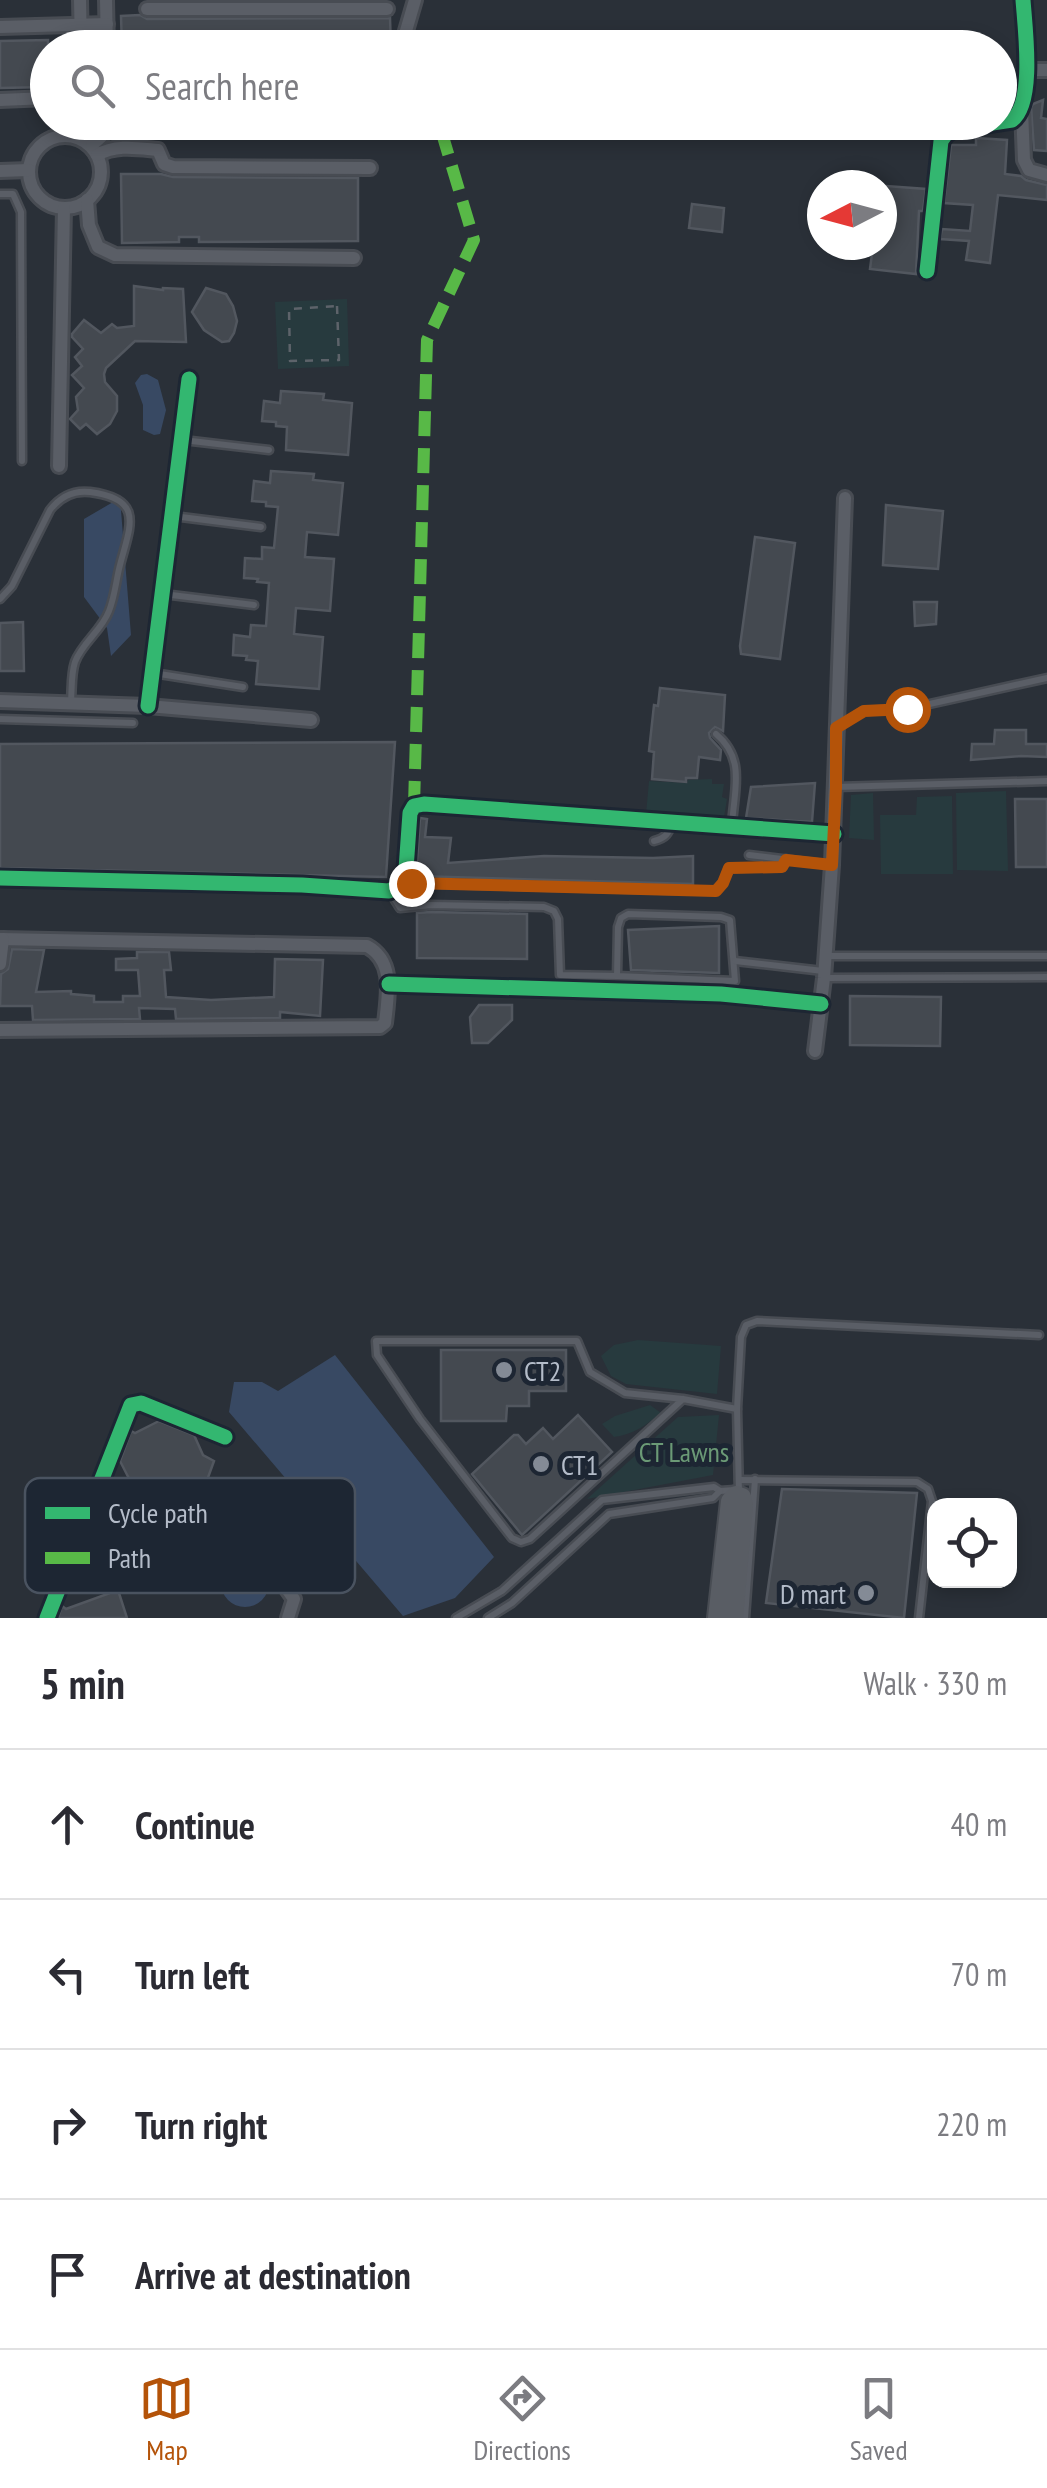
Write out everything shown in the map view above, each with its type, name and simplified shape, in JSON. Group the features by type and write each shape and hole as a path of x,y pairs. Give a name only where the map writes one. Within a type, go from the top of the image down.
{"street":[{"path":"80,0 81,30"},
{"path":"106,0 107,30"},
{"path":"407,30 415,0"},
{"path":"1023,0 1024,160 1029,170 1047,175"},
{"path":"147,9 303,4 387,9"},
{"path":"0,27 107,24"},
{"path":"1026,70 1047,70"},
{"path":"0,100 30,99"},
{"path":"1017,117 1022,109"},
{"path":"50,140 35,153 30,170 41,198 64,208 76,206 96,191 100,167 94,150 100,140"},
{"path":"78,140 94,150 158,150 164,164 173,167 370,168"},
{"path":"927,271 943,140"},
{"path":"0,170 30,170"},
{"path":"87,200 89,225 98,247 115,255 354,258"},
{"path":"60,466 64,208"},
{"path":"148,706 190,379"},
{"path":"815,1051 834,834 845,498"},
{"path":"0,701 148,706 311,720"},
{"path":"0,878 389,892 404,882 410,813 414,806 424,804 834,834"},
{"path":"0,964 2,939 367,946 378,952 384,962 389,984 385,1022 380,1028 0,1030"},
{"path":"389,984 721,994 821,1004"},
{"path":"102,1478 131,1405 142,1403 225,1437"},
{"path":"717,1618 734,1489 744,1505 734,1618"},
{"path":"47,1618 57,1593"},
{"path":"288,1618 294,1599 290,1593"}],"lane":[{"path":"0,194 13,194 21,212 22,461"},
{"path":"182,440 269,450"},
{"path":"0,599 12,586 58,500 88,492 124,502 129,510 130,532 110,611 75,662 71,703"},
{"path":"172,516 260,527"},
{"path":"162,594 254,605"},
{"path":"152,673 243,687"},
{"path":"836,728 864,711 907,709 1047,678"},
{"path":"0,719 134,723"},
{"path":"716,734 728,744 736,763 732,826"},
{"path":"836,787 1047,781"},
{"path":"654,841 664,839 673,822"},
{"path":"749,855 832,865"},
{"path":"404,882 716,891 729,868 782,867 786,860"},
{"path":"389,892 400,908 544,907 554,911 558,919 560,975 735,980 730,920 628,914 621,918 618,927 617,976"},
{"path":"825,969 1047,956"},
{"path":"735,961 825,969 1047,977"},
{"path":"734,1489 741,1336 746,1325 757,1321 1039,1336"},
{"path":"684,1399 530,1540 521,1542 512,1538 420,1420 377,1354 376,1341 576,1341 590,1372 625,1393 684,1399 737,1409"},
{"path":"745,1618 754,1479"},
{"path":"488,1618 512,1603 609,1514 713,1498 754,1479 917,1482 928,1489 932,1501 919,1618"},
{"path":"456,1618 502,1591 602,1500 714,1486 734,1489"}],"path":[{"path":"337,306 339,360 290,361 289,308 337,306"}],"green space":[{"path":"347,299 349,366 278,369 275,302"},
{"path":"712,779 712,784 724,784 724,817 646,814 649,781 687,783"},
{"path":"1006,791 1008,871 957,870 956,793"},
{"path":"873,793 874,840 849,838 851,795"},
{"path":"952,796 953,874 881,874 880,815 916,815 917,797"},
{"name":"CT Lawns","path":"638,1340 721,1346 717,1394 626,1384 611,1376 601,1356 614,1345"},
{"name":"CT Lawns","path":"650,1405 661,1413 633,1432 614,1437 602,1424 615,1416"},
{"name":"CT Lawns","path":"719,1415 713,1475 587,1499 678,1417"}],"water":[{"path":"147,374 158,380 166,410 160,434 154,435 143,430 143,405 135,383"},
{"path":"120,498 131,635 111,656 107,628 84,597 84,519"},
{"path":"335,1355 494,1557 455,1598 403,1616 355,1560 355,1478 285,1478 229,1412 234,1382 262,1382 278,1391"},
{"path":"224,1593 266,1593 262,1600 245,1607 228,1600"}],"building":[{"path":"121,16 390,18 390,30 121,30"},
{"path":"30,40 30,87 0,88 0,41"},
{"path":"1043,100 1041,118 1047,119 1047,151 1034,150 1031,107"},
{"path":"976,140 1007,140 1005,174 1047,185 1047,200 998,195 990,263 966,260 969,241 940,239 942,229 970,231 973,205 944,203 951,145 976,145"},
{"path":"121,174 358,178 358,241 199,242 199,237 179,237 179,242 122,243"},
{"path":"897,187 926,189 923,211 919,211 916,274 870,269 871,260 897,260"},
{"path":"692,204 724,208 722,232 689,228"},
{"path":"134,286 183,289 186,342 135,341 104,374 105,382 117,396 117,411 110,424 97,434 86,424 80,429 70,419 78,410 76,397 84,388 72,375 82,366 75,357 83,349 72,334 84,320 101,333 112,324 117,328 134,326"},
{"path":"206,288 226,294 233,306 237,321 229,341 222,342 204,330 192,312"},
{"path":"281,391 324,394 323,400 352,403 348,455 286,450 287,427 262,421 264,401 280,403"},
{"path":"271,471 314,474 313,480 343,483 338,535 307,532 305,557 334,559 330,611 296,608 294,634 323,637 319,689 256,684 258,661 233,655 234,635 250,637 251,625 266,626 269,583 244,578 245,558 262,559 262,547 274,548 278,507 252,501 254,481 270,483"},
{"path":"886,505 943,511 938,569 883,565"},
{"path":"755,537 795,543 780,659 741,654"},
{"path":"914,602 937,602 936,624 915,626"},
{"path":"23,622 24,671 0,671 0,623"},
{"path":"660,688 725,695 723,731 715,727 709,733 721,750 720,760 699,757 697,778 686,778 686,782 652,779 654,752 649,751"},
{"path":"995,730 1026,730 1026,744 1047,744 1047,757 971,760 972,744 994,744"},
{"path":"395,742 386,877 0,868 0,744"},
{"path":"815,783 812,822 746,818 751,787"},
{"path":"1015,799 1047,799 1047,867 1016,867"},
{"path":"420,818 427,819 425,837 451,838 448,863 544,856 693,856 693,884 416,876"},
{"path":"417,913 527,914 527,959 417,958"},
{"path":"719,926 719,973 631,970 628,930"},
{"path":"12,949 44,950 36,992 71,991 94,996 94,1002 123,1002 123,996 140,996 138,970 116,970 116,959 137,958 137,952 169,952 171,970 164,970 166,997 211,1000 274,997 275,959 323,960 320,1016 280,1012 280,1018 176,1019 175,1009 139,1008 140,1019 33,1020 32,1006 0,1006 1,974 8,969"},
{"path":"850,996 941,997 940,1046 850,1045"},
{"path":"479,1005 512,1005 512,1020 488,1043 472,1043 470,1017"},
{"name":"CT2","path":"441,1350 566,1350 566,1391 529,1391 529,1406 507,1406 506,1421 441,1421"},
{"name":"CT1","path":"578,1415 612,1452 522,1535 472,1474 514,1435 526,1444 543,1428 553,1439"},
{"path":"159,1421 194,1435 203,1455 214,1461 208,1478 129,1478 120,1461 131,1431 135,1433"},
{"path":"782,1489 917,1493 904,1618 766,1603"},
{"path":"119,1593 127,1618 58,1618 62,1606 66,1609"}],"marked path":[{"path":"414,806 427,340 474,240 444,140"}],"cycle path":[{"path":"1017,114 1024,98 1027,64 1023,0"},
{"path":"927,271 942,140"},
{"path":"148,706 189,379"},
{"path":"0,878 302,885 389,891 405,883 410,813 414,806 424,804 834,834"},
{"path":"389,984 721,994 821,1004"},
{"path":"102,1478 131,1405 141,1403 225,1437"},
{"path":"47,1618 57,1593"}],"place":[{"name":"CT2","path":"504,1370"},
{"name":"CT1","path":"541,1464"},
{"name":"D mart","path":"866,1593"}],"route":[{"path":"411,883 716,891 729,868 782,867 786,860 832,865 836,728 864,711 907,709"}]}
